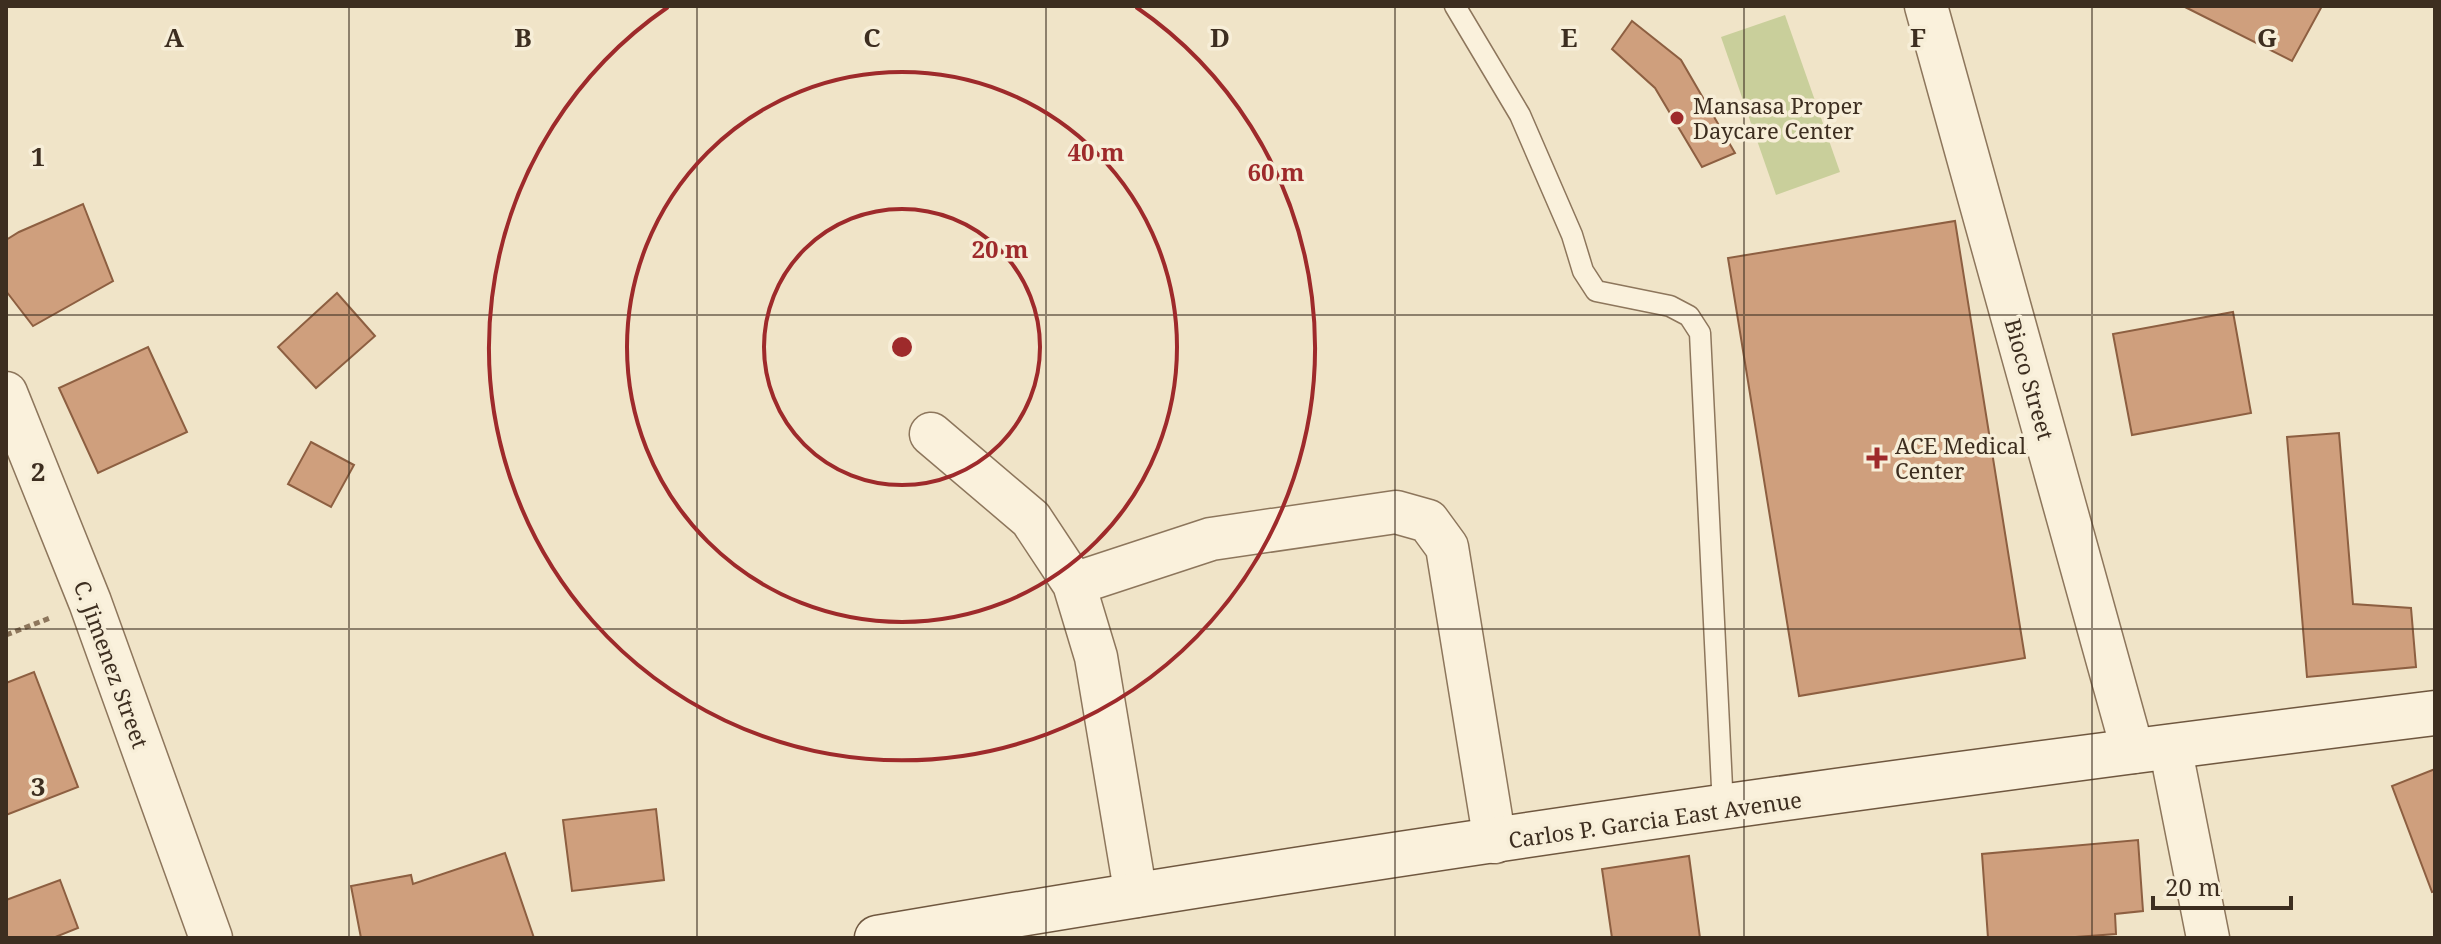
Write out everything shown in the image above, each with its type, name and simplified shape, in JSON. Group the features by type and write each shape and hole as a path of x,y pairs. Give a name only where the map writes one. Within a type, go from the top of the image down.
{"main road":[{"name":"Carlos P. Garcia East Avenue","path":"877,938 1723,808 2435,713"}],"street":[{"name":"Bioco Street","path":"1926,6 2208,938"},
{"name":"C. Jimenez Street","path":"6,393 90,602 211,938"},
{"path":"931,434 1031,519 1074,584 1096,657 1136,896"},
{"path":"1074,584 1211,539 1396,512 1428,521 1447,547 1495,842"}],"lane":[{"path":"1455,6 1520,115 1572,235 1583,271 1596,291 1670,306 1689,316 1700,333 1723,808"}],"green space":[{"path":"1785,15 1840,172 1776,195 1721,37"}],"building":[{"path":"2183,6 2322,6 2292,61"},
{"path":"1632,21 1681,60 1735,153 1702,167 1655,88 1612,49"},
{"path":"83,204 113,281 33,326 6,291 6,240"},
{"name":"ACE Medical Center","path":"1955,221 2025,658 1799,696 1728,258"},
{"path":"337,293 375,336 316,388 278,347"},
{"path":"2233,312 2251,413 2132,435 2113,334"},
{"path":"148,347 187,432 98,473 59,388"},
{"path":"2339,433 2353,604 2411,608 2416,667 2307,677 2287,437"},
{"path":"311,442 354,465 331,507 288,484"},
{"path":"34,672 78,787 6,815 6,683"},
{"path":"2435,769 2435,891 2432,892 2392,786"},
{"path":"656,809 664,880 572,891 563,820"},
{"path":"2138,840 2143,911 2115,914 2116,934 1988,938 1982,854"},
{"path":"505,853 534,938 361,938 351,886 411,875 413,884"},
{"path":"1689,856 1700,938 1612,938 1602,869"},
{"path":"60,880 78,928 53,938 6,938 6,900"}],"place":[{"name":"Mansasa Proper Daycare Center","path":"1677,118"},
{"name":"ACE Medical Center","path":"1877,458"}]}
